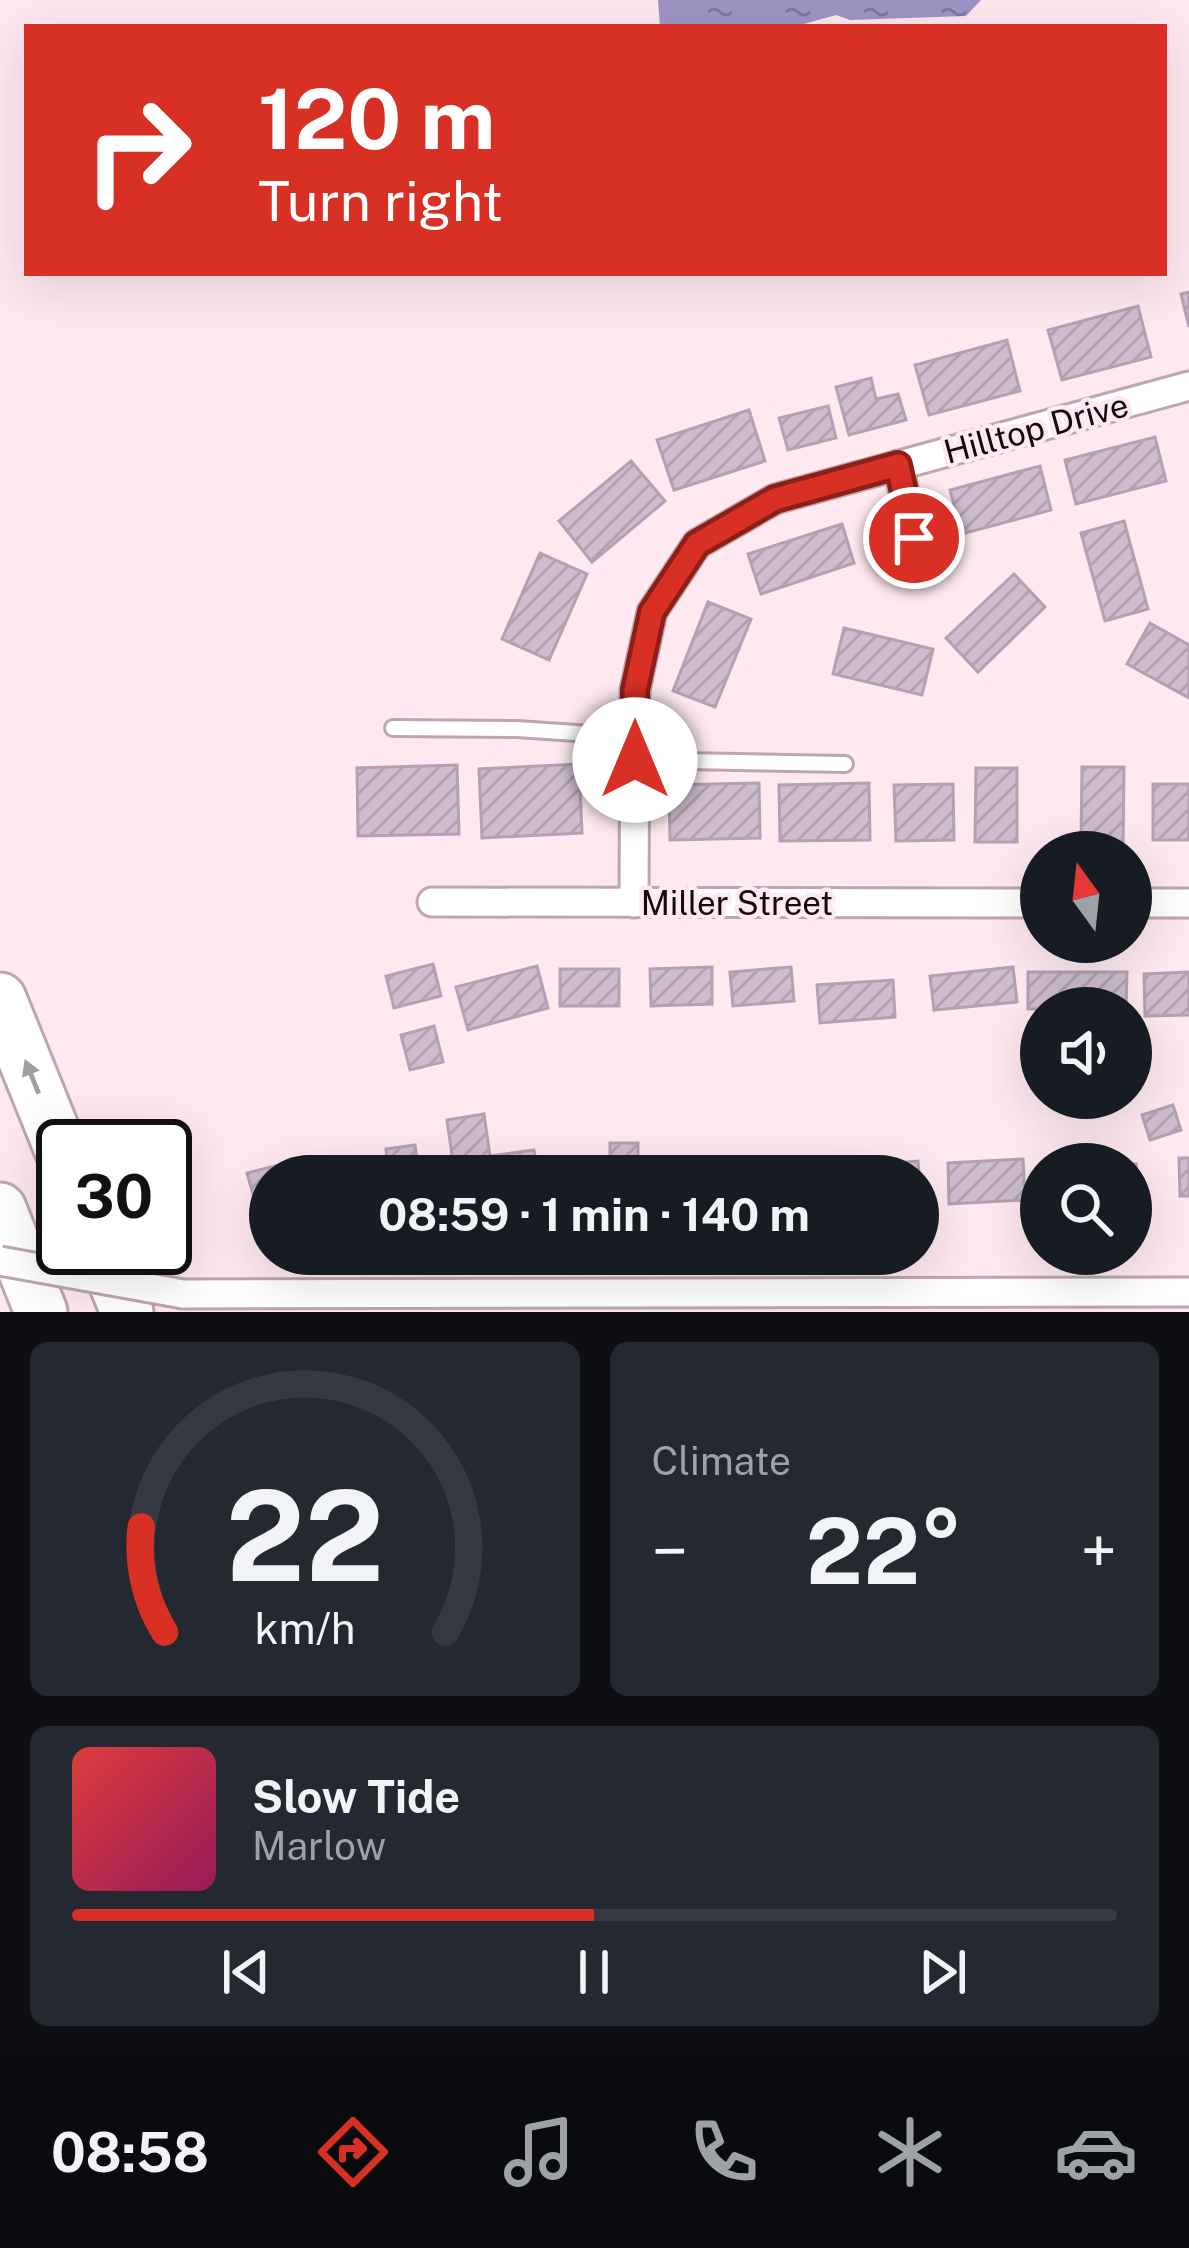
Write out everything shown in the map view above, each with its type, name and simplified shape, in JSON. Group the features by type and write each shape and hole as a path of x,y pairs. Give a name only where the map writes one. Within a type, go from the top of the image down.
{"highway":[{"path":"0,999 48,1119"},
{"path":"0,1208 41,1312"},
{"path":"112,1275 127,1312"}],"street":[{"name":"Hilltop Drive","path":"634,903 635,690 652,612 697,544 775,499 1189,386"},
{"path":"898,465 914,538"},
{"name":"Miller Street","path":"433,902 1020,903"},
{"path":"1152,903 1189,903"},
{"path":"0,1261 183,1294 1189,1292"}],"lane":[{"path":"394,728 517,729 635,748 845,764"}],"water":[{"path":"658,0 981,0 966,16 850,20 836,15 804,24 660,24"}],"building":[{"path":"1189,292 1189,327 1181,294"},
{"path":"1138,306 1151,357 1062,380 1048,330"},
{"path":"1007,340 1020,391 929,415 915,365"},
{"path":"871,378 876,399 898,394 906,420 849,435 836,387"},
{"path":"828,406 836,438 788,450 779,418"},
{"path":"749,410 765,461 674,490 657,440"},
{"path":"1155,437 1166,481 1076,504 1065,460"},
{"path":"631,461 665,501 592,562 559,521"},
{"path":"1040,466 1051,510 962,534 950,490"},
{"path":"1124,521 1148,609 1105,621 1081,533"},
{"path":"842,524 854,563 761,594 748,554"},
{"path":"540,553 587,574 549,660 502,639"},
{"path":"1014,574 1045,607 978,672 946,638"},
{"path":"708,602 751,619 715,707 673,691"},
{"path":"1150,623 1189,645 1189,698 1127,664"},
{"path":"844,628 933,649 922,695 833,674"},
{"path":"579,764 582,833 482,838 479,769"},
{"path":"457,765 459,834 358,836 357,768"},
{"path":"1082,767 1124,767 1123,831 1081,831"},
{"path":"976,768 1017,768 1017,842 975,842"},
{"path":"759,783 760,838 670,840 669,785"},
{"path":"869,783 870,840 780,841 779,785"},
{"path":"953,784 954,840 896,841 894,785"},
{"path":"1153,784 1189,784 1189,840 1153,840"},
{"path":"433,964 441,996 394,1008 386,976"},
{"path":"537,966 548,1008 468,1030 456,987"},
{"path":"712,967 712,1004 651,1006 650,969"},
{"path":"791,967 794,1001 733,1006 730,972"},
{"path":"1013,967 1017,1002 934,1010 930,976"},
{"path":"560,969 619,969 619,1006 560,1006"},
{"path":"1028,972 1127,972 1127,987 1028,987"},
{"path":"1189,972 1189,1015 1152,1016 1152,987 1144,987 1144,974"},
{"path":"893,980 895,1017 820,1023 817,985"},
{"path":"434,1026 443,1062 410,1070 401,1035"},
{"path":"1173,1105 1181,1130 1150,1140 1143,1119 1152,1119 1152,1112"},
{"path":"484,1114 490,1155 452,1155 447,1120"},
{"path":"610,1143 638,1143 638,1155 610,1155"},
{"path":"415,1145 416,1155 387,1155 386,1149"},
{"path":"534,1150 535,1155 497,1155"},
{"path":"1179,1158 1189,1158 1189,1196 1180,1196"},
{"path":"1020,1159 1020,1200 949,1204 948,1163"}],"route":[{"path":"635,760 635,690 652,612 697,544 775,499 898,465 914,538"}]}
